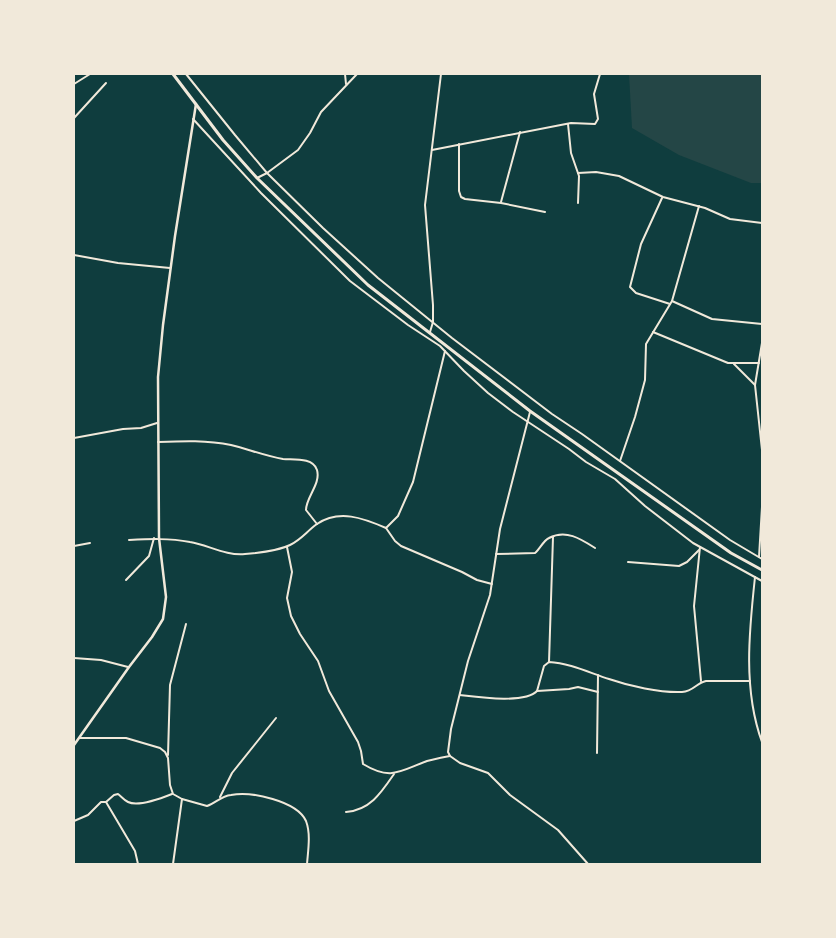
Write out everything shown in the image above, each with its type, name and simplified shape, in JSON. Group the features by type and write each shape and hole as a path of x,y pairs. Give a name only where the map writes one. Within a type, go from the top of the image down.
{"main road":[{"path":"173,74 257,178 368,285 530,411 731,553 762,570"}],"street":[{"path":"74,84 90,74"},
{"path":"186,74 268,173 361,263 534,401 730,540 761,558 762,507"},
{"path":"345,74 346,84"},
{"path":"257,178 268,173 298,150 321,112 357,74"},
{"path":"430,333 433,322 425,204 441,74"},
{"path":"432,150 520,132 581,122 592,124 597,122 598,115 594,94 600,74"},
{"path":"74,118 106,83"},
{"path":"74,745 163,619 166,590 159,538 158,377 163,325 196,104"},
{"path":"193,119 261,193 350,281 408,326 437,344 488,393 594,467 615,478 645,506 699,548 762,581"},
{"path":"568,124 571,153 578,173 578,202"},
{"path":"501,204 520,132"},
{"path":"459,144 460,196 465,199 546,212"},
{"path":"578,173 596,172 619,176 663,197 699,206 730,218 762,224"},
{"path":"663,197 648,225 641,244 630,287 636,292 670,304"},
{"path":"620,461 644,385 646,375 645,346 672,301 699,206"},
{"path":"74,255 118,263 171,268"},
{"path":"672,301 714,320 762,324"},
{"path":"652,332 723,362 734,364 759,363"},
{"path":"762,343 755,385 762,450"},
{"path":"386,528 398,516 413,482 445,351"},
{"path":"734,364 755,385"},
{"path":"530,411 505,511 487,606 468,661 449,739 448,752 450,756 460,763 488,773 510,795 558,830 588,864"},
{"path":"74,438 123,429 141,428 157,423"},
{"path":"158,442 196,441 224,444 284,459 303,460 312,464 316,469 317,475 306,510 317,524"},
{"path":"129,540 159,538 188,541 238,554 286,547 303,538 317,524 344,515 356,517 386,528 401,546 477,580 492,584"},
{"path":"496,554 534,553 540,549 546,540 553,537 572,535 596,548"},
{"path":"549,662 553,537"},
{"path":"126,580 149,556 154,538"},
{"path":"74,546 90,542"},
{"path":"286,547 292,572 287,600 294,624 318,661 329,691 359,744 362,762 365,766 394,774 429,761 450,756"},
{"path":"628,562 675,566 687,562 699,548"},
{"path":"699,548 694,606 702,682"},
{"path":"755,577 750,623 750,681 751,694 762,742"},
{"path":"186,624 171,679 168,758 170,785 173,794 182,799 207,806 213,803 219,798 232,773 276,718"},
{"path":"74,658 97,659 129,667"},
{"path":"460,695 490,699 531,696 537,691 544,666 549,662 566,665 613,680 674,692 690,691 702,682 750,681"},
{"path":"597,753 598,675"},
{"path":"537,691 579,687 588,691 598,692"},
{"path":"79,738 129,738 160,748 168,758"},
{"path":"346,812 360,810 373,802 394,774"},
{"path":"74,822 84,818 101,802 106,802 114,795 118,794 128,802 136,803 173,794"},
{"path":"219,798 234,794 263,796 286,805 299,813 306,821 308,832 307,864"},
{"path":"173,864 182,799"},
{"path":"106,802 136,851 138,864"}],"shaded area":[{"path":"629,74 762,74 762,183 751,183 679,155 632,128"}]}
